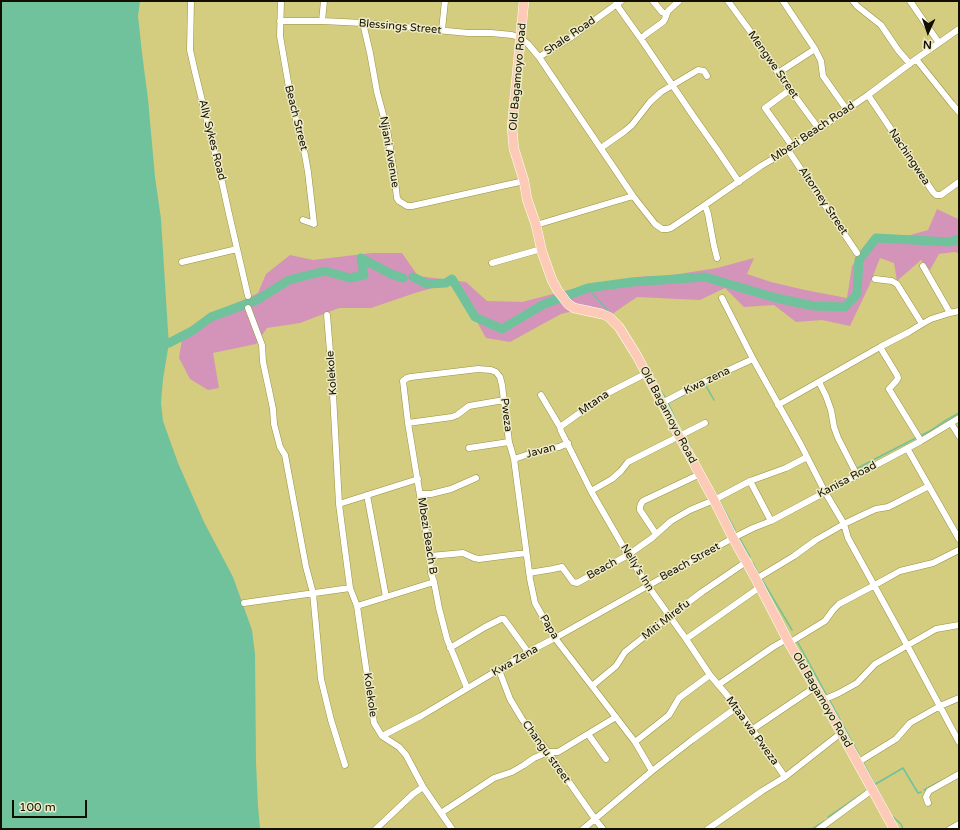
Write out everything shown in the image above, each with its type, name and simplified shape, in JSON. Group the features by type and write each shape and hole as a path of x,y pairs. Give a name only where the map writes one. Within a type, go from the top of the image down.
{"main road":[{"name":"Old Bagamoyo Road","path":"524,1 512,127 514,150 524,181 527,199 536,225 541,250 552,280 568,304 574,308 602,314 619,327 637,356 788,641 823,700 894,829"}],"street":[{"name":"Ally Sykes Road","path":"191,1 190,50 248,296"},
{"name":"Beach Street","path":"281,1 280,36 291,100 307,166 314,224 303,220"},
{"path":"322,21 324,1"},
{"path":"442,30 445,1"},
{"path":"653,1 662,12 666,14"},
{"path":"641,39 665,19 668,11 679,1"},
{"name":"Mengwe Street","path":"728,1 819,129"},
{"path":"783,1 821,61 823,76 847,110"},
{"path":"853,1 881,25 898,50 910,64"},
{"path":"910,1 939,43"},
{"path":"619,2 641,39 738,182"},
{"name":"Shale Road","path":"539,57 570,38 619,2"},
{"name":"Blessings Street","path":"280,21 363,23 468,33 512,35 520,38"},
{"name":"Njiani Avenue","path":"363,23 377,92 387,129 397,198 399,201 403,204 412,206 524,181"},
{"name":"Mbezi Beach Road","path":"633,196 655,224 662,229 671,228 761,166 868,96 916,59 959,29"},
{"path":"520,38 528,44 539,57 633,196 536,225"},
{"path":"778,73 814,49"},
{"path":"916,59 959,112"},
{"path":"601,148 632,125 650,102 672,85 698,70 704,71 707,76"},
{"name":"Altorney Street","path":"790,89 766,108 858,253"},
{"name":"Nachingwea","path":"868,96 936,195 941,195 959,182"},
{"path":"705,206 717,258"},
{"path":"182,262 237,249"},
{"path":"492,262 541,250"},
{"path":"922,266 950,313"},
{"path":"875,279 892,281 897,284 922,324"},
{"path":"722,298 752,359 844,524 848,538 959,742"},
{"path":"248,308 262,345 263,362 274,424 280,447 285,455 306,567 313,593 321,678 331,720 345,765"},
{"path":"778,405 931,319 959,311"},
{"name":"Kolekole","path":"327,315 339,504 350,588 357,606 374,723 382,736 399,748 406,756 423,787 452,829"},
{"path":"880,347 897,375 897,380 889,389 921,441"},
{"name":"Kwa zena","path":"662,403 752,359"},
{"name":"Pweza","path":"403,381 411,377 478,369 491,370 496,372 500,377 509,442 514,459 526,553"},
{"name":"Mtana","path":"560,427 606,394 646,374"},
{"name":"Mbezi Beach B","path":"403,381 408,423 430,556 431,573 447,639 467,688"},
{"path":"819,382 831,410 834,427 838,438 857,475"},
{"path":"541,394 568,443"},
{"path":"408,423 452,417 469,406 504,400"},
{"name":"Kanisa Road","path":"733,538 771,521 921,441 959,418"},
{"path":"951,422 959,436"},
{"path":"591,491 612,479 628,462 704,423"},
{"path":"469,448 509,442"},
{"name":"Javan","path":"514,459 568,443"},
{"name":"Nelly's Inn","path":"568,443 591,491 628,555 648,586 718,685"},
{"path":"907,448 959,539"},
{"name":"Beach","path":"529,572 553,570 562,567 573,582 577,582 628,555 671,521 690,510 714,500 750,481 786,468 807,457"},
{"path":"656,534 640,510 640,504 643,501 700,474"},
{"path":"420,494 431,494 450,489 476,478"},
{"path":"339,504 418,479"},
{"path":"750,481 771,521"},
{"path":"686,639 816,540 867,513 876,509 888,507 929,486"},
{"path":"367,495 386,597"},
{"name":"Beach Street","path":"648,586 733,538"},
{"path":"718,685 773,647 788,641 825,621 839,604 900,572 933,562 959,550"},
{"path":"430,556 464,553 479,559 526,553"},
{"name":"Papa","path":"526,553 535,602 555,638 635,742 652,771"},
{"name":"Miti Mirefu","path":"592,686 616,666 625,652 702,592 746,562"},
{"path":"357,606 434,582"},
{"name":"Kwa Zena","path":"382,736 421,716 528,652 648,586"},
{"path":"244,603 350,588"},
{"path":"450,648 485,627 504,619 528,652"},
{"path":"823,700 857,683 875,664 907,645 936,629 959,624"},
{"name":"Changu street","path":"499,670 510,699 522,719 548,752 603,829"},
{"path":"635,742 668,715 679,698 710,675"},
{"name":"Mtaa wa Pweza","path":"718,685 737,707 785,777"},
{"path":"753,729 815,687"},
{"path":"857,763 896,739 910,723 940,706 959,698"},
{"path":"583,829 652,771 737,707"},
{"path":"441,813 494,778 512,772 534,758 548,752 558,752 616,717"},
{"path":"711,828 762,791 785,777 841,733"},
{"path":"588,734 606,759"},
{"path":"928,803 926,797 929,791 959,774"},
{"path":"376,829 413,794 423,787"},
{"path":"819,829 872,790"},
{"path":"950,829 959,824"}],"shaded area":[{"path":"1,1 140,1 138,16 148,99 155,177 161,219 169,343 161,403 163,421 178,463 204,522 233,577 252,630 255,654 256,763 260,829 1,829"},
{"path":"937,209 959,219 959,253 954,252 939,254 930,270 921,260 897,281 894,263 880,258 869,286 850,326 822,320 796,322 774,305 744,307 725,288 700,300 637,297 615,312 610,318 581,309 561,314 510,342 486,338 456,284 451,281 371,308 339,308 300,323 267,328 256,344 213,353 219,388 208,390 190,379 179,358 183,333 208,317 258,293 266,274 290,255 313,260 372,253 402,253 418,276 466,282 487,301 522,302 572,289 622,281 637,277 666,276 717,268 754,258 747,274 771,282 847,298 852,266 863,249 874,237 900,238 928,230"}],"waterway":[{"path":"517,118 517,126"},
{"path":"413,277 427,284 446,283 452,279 475,317 502,329 544,304 588,288 632,282 705,277 776,298 814,306 845,307 857,294 859,260 876,238 949,242 959,239"},
{"path":"169,343 192,331 211,317 257,300 289,280 325,271 350,278 364,275 361,258 391,274 403,278"},
{"path":"588,288 609,312"},
{"path":"680,429 668,403 705,384 714,400"},
{"path":"659,389 665,397"},
{"path":"920,436 959,413"},
{"path":"685,437 691,448"},
{"path":"856,469 916,438"},
{"path":"714,491 717,497"},
{"path":"719,500 735,530"},
{"path":"740,539 750,557"},
{"path":"753,563 759,575"},
{"path":"761,578 792,630"},
{"path":"797,641 826,694"},
{"path":"830,701 859,755"},
{"path":"863,762 874,783"},
{"path":"874,785 903,768 918,793 921,792"},
{"path":"924,790 939,782"},
{"path":"877,789 889,811"},
{"path":"828,817 866,791"},
{"path":"893,817 901,824 903,829"},
{"path":"812,829 824,821"}]}
